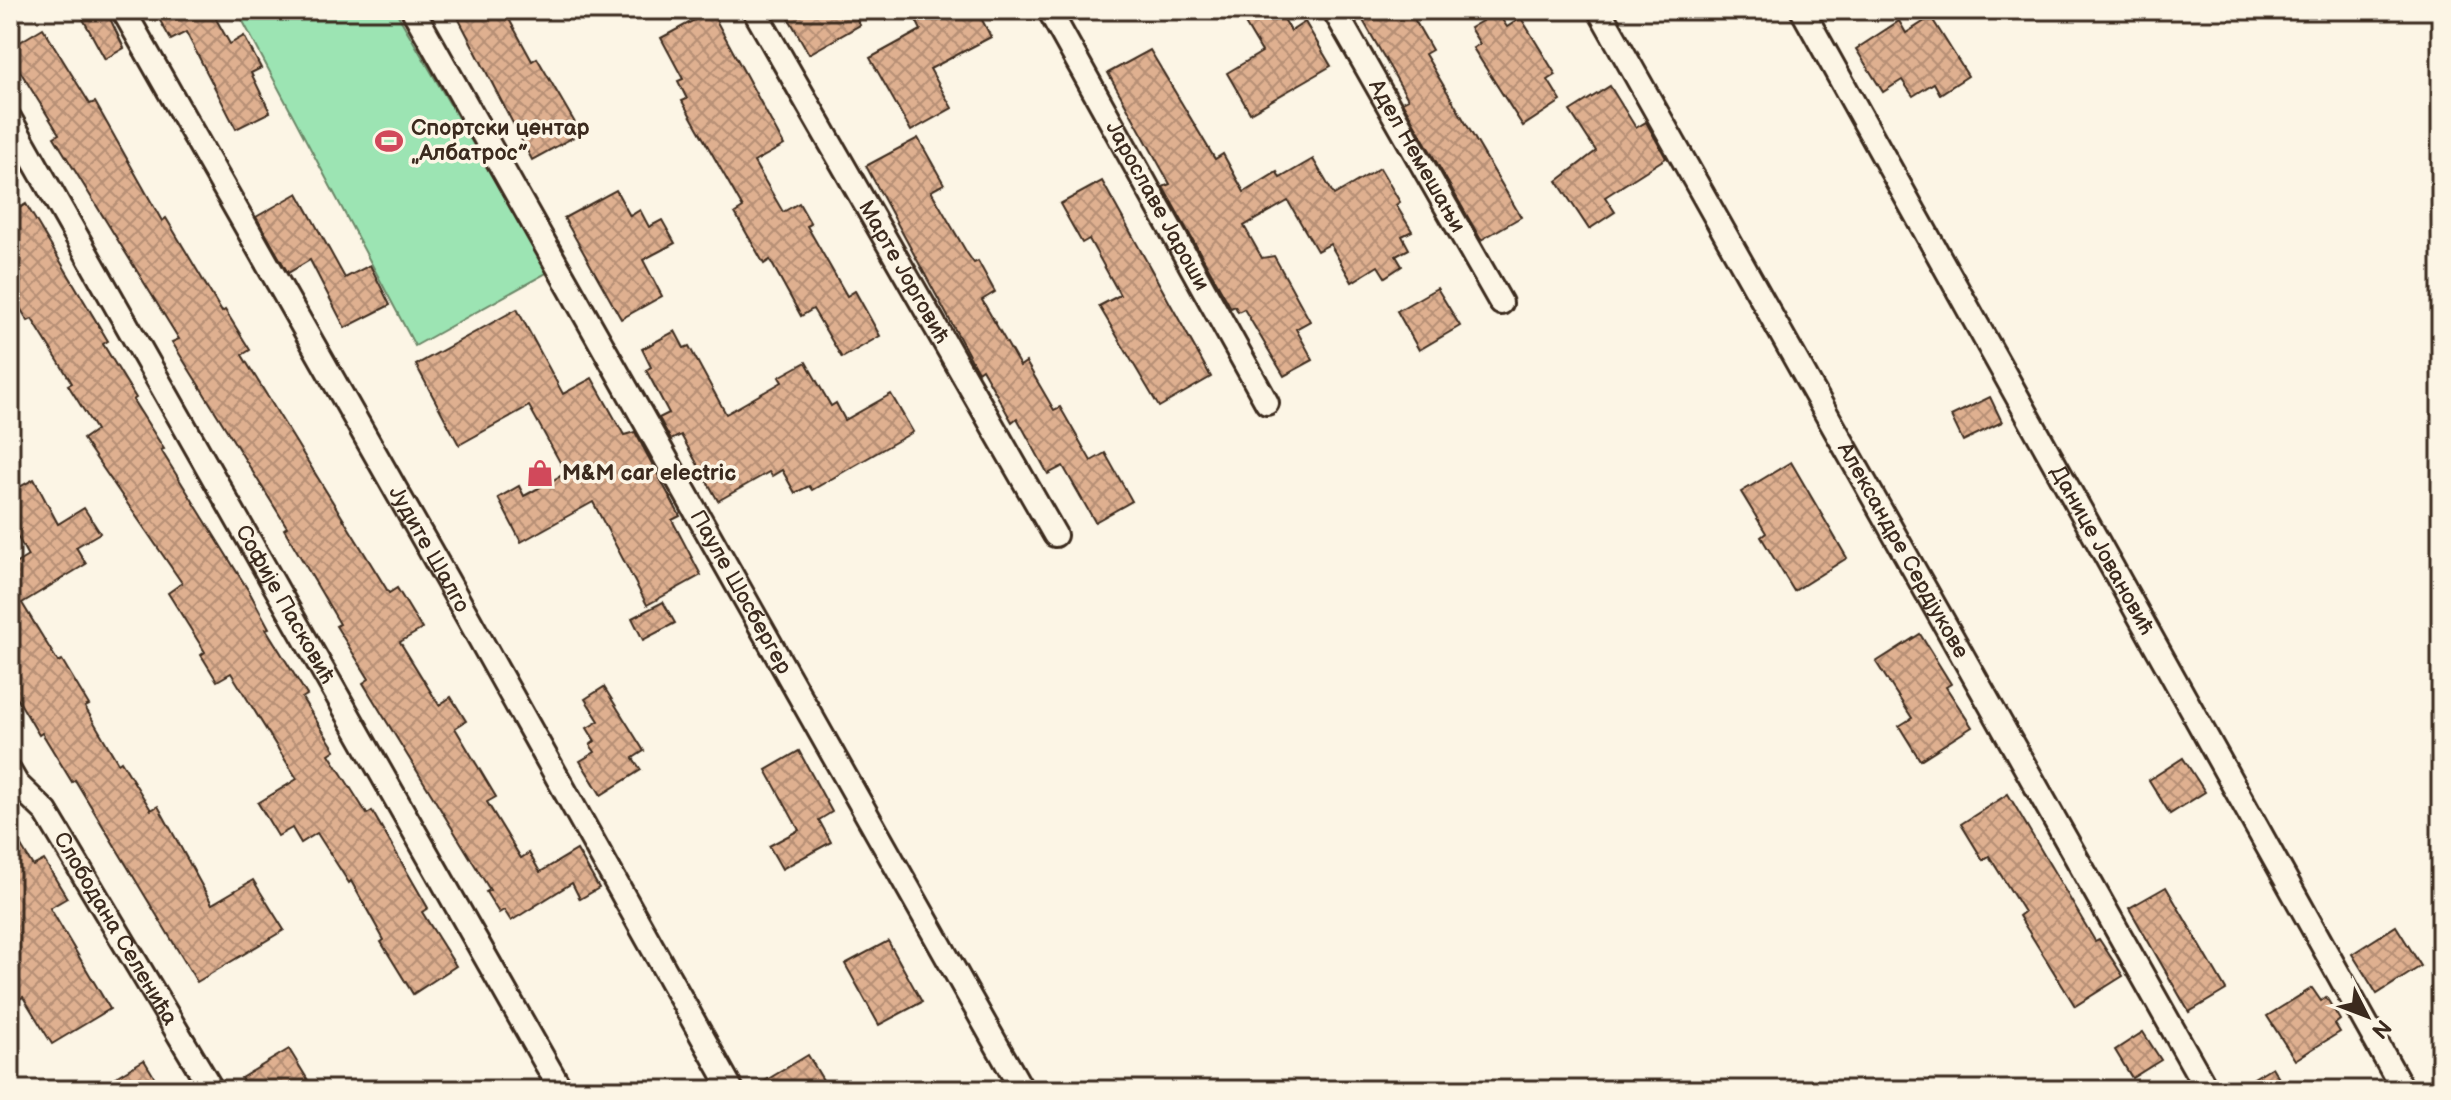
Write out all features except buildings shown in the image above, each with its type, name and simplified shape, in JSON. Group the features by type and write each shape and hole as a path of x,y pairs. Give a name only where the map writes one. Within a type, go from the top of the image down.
{"street":[{"name":"Јудите Шалго","path":"123,10 458,599 732,1090"},
{"name":"Пауле Шосбергер","path":"413,10 1022,1090"},
{"name":"Марте Јорговић","path":"754,10 1055,535"},
{"name":"Јарославе Јароши","path":"1049,10 1267,403"},
{"name":"Адел Немешањи","path":"1334,10 1501,303"},
{"name":"Александре Сердјукове","path":"1599,10 2207,1090"},
{"name":"Данице Јовановић","path":"1802,10 2403,1090"},
{"name":"Софије Пасковић","path":"10,119 561,1090"},
{"name":"Слободана Селенића","path":"12,782 46,812 212,1090"}],"green space":[{"name":"Спортски центар „Албатрос”","path":"237,10 395,10 548,272 415,346"}],"place":[{"name":"Спортски центар „Албатрос”","path":"389,141"},
{"name":"M&M car electric","path":"540,473"}]}
